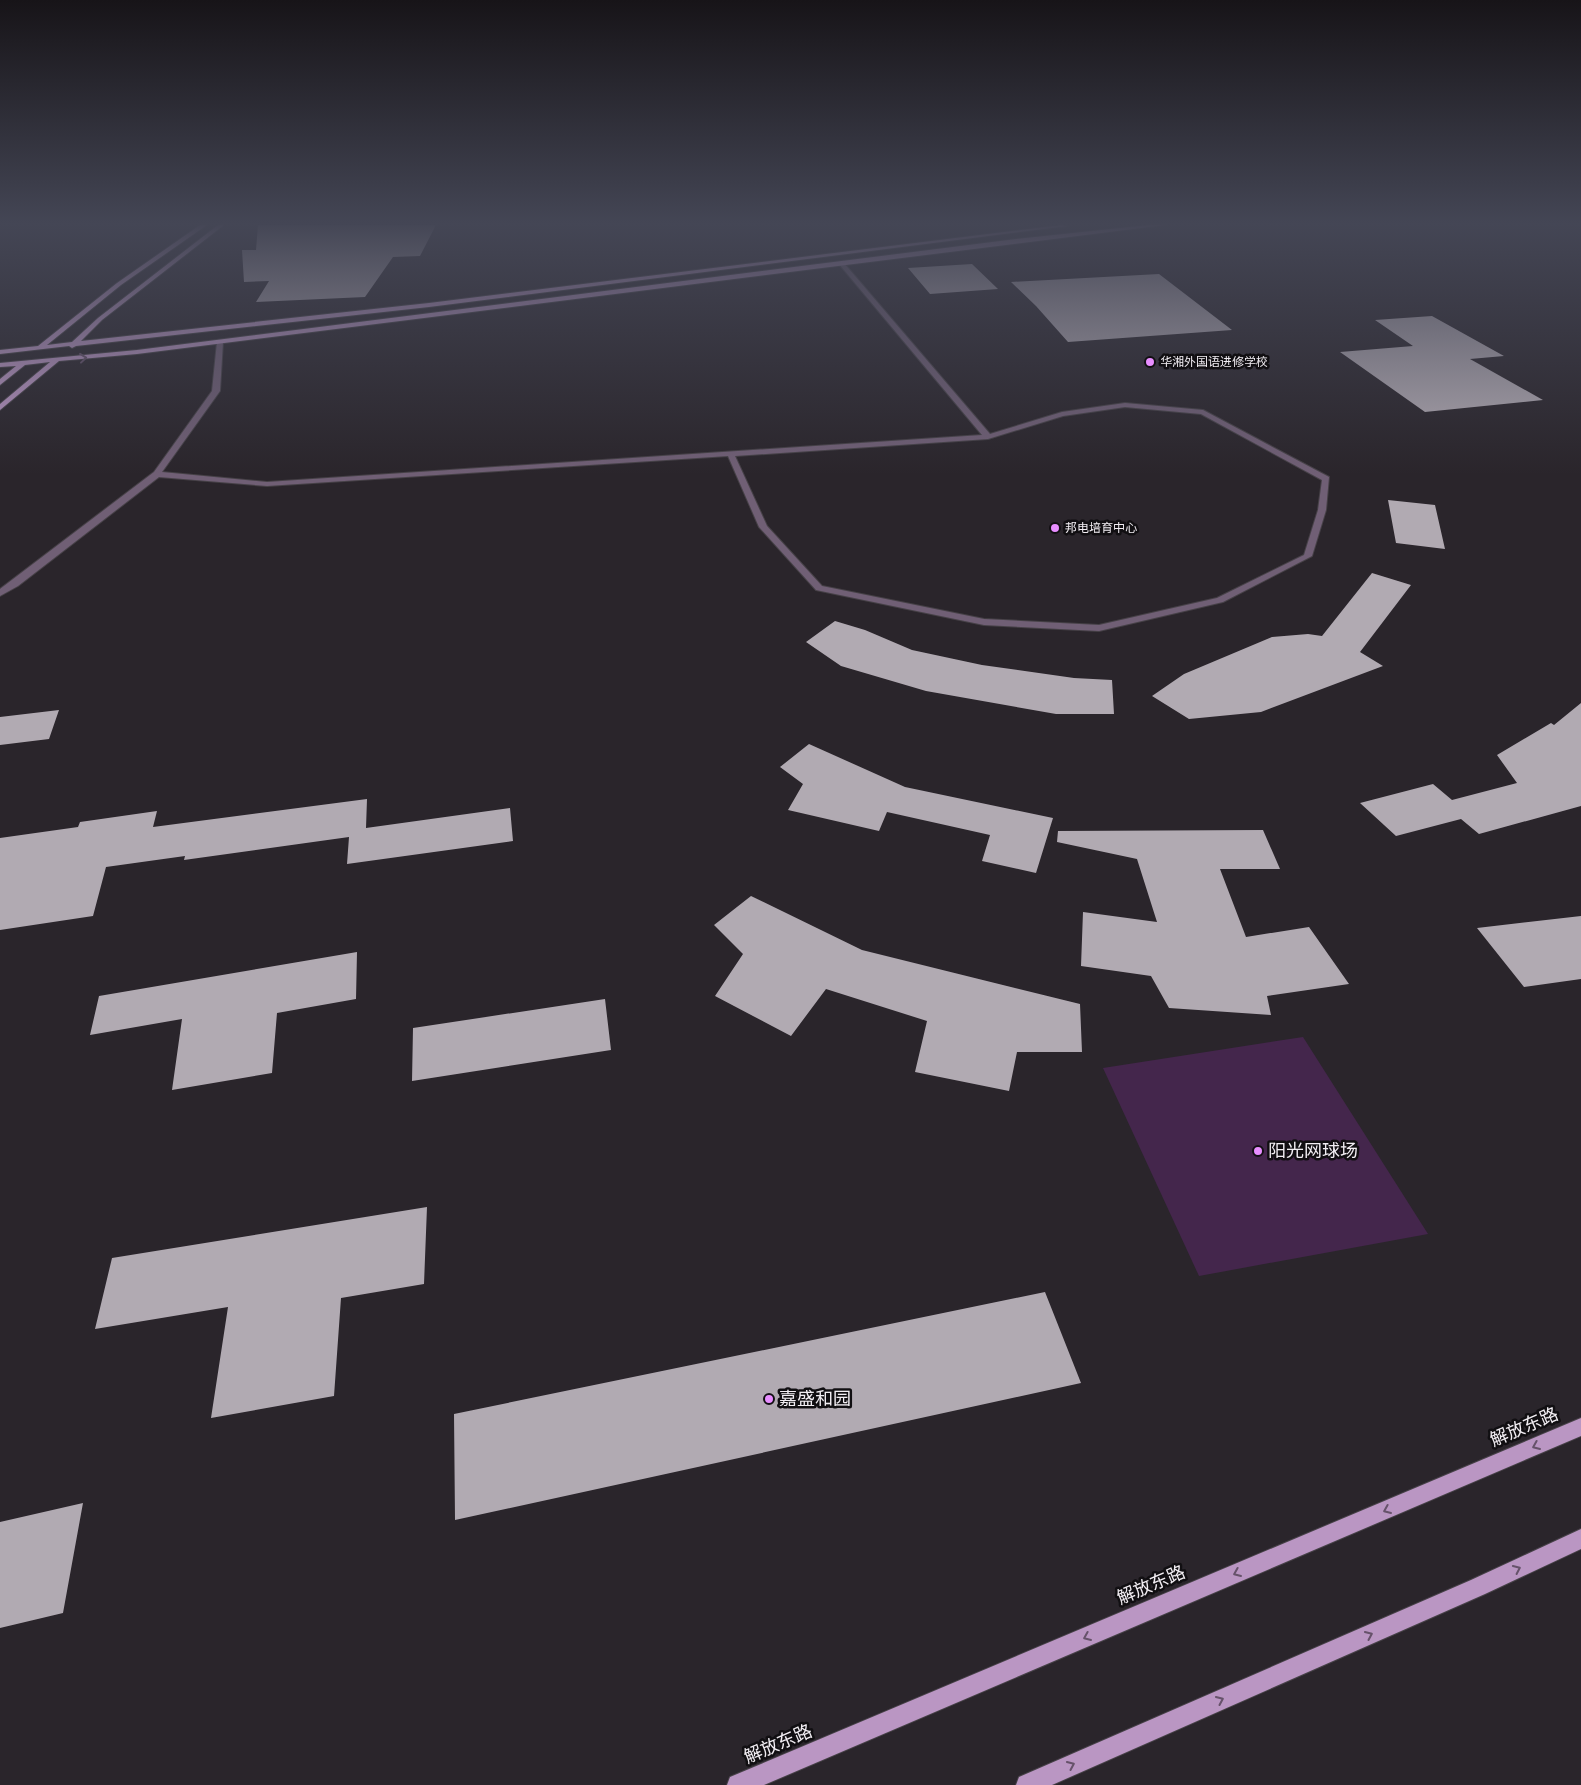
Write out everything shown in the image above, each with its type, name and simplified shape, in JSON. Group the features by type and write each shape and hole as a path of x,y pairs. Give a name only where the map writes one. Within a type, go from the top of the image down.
{"main road":[{"path":"0,383 88,308"},
{"path":"0,408 114,308"},
{"path":"0,352 400,308"},
{"path":"0,365 220,342 485,308"},
{"name":"解放东路","path":"738,1785 1581,1427"},
{"path":"1027,1785 1470,1591 1581,1539"}],"street":[{"path":"879,308 988,436"},
{"path":"0,593 15,584 157,474 216,391 220,342"},
{"path":"157,474 267,484 730,453 988,436 1062,414 1125,405 1204,412 1292,462 1326,478 1322,510 1308,556 1220,600 1098,628 984,622 819,588 763,527 730,453"}],"shaded area":[{"name":"阳光网球场","path":"1303,1037 1428,1234 1199,1276 1103,1068"}],"building":[{"path":"1038,308 1204,308 1232,330 1068,342"},
{"path":"1432,316 1504,356 1470,359 1543,400 1425,412 1340,352 1413,346 1375,320"},
{"path":"1388,500 1435,505 1445,549 1396,543"},
{"path":"1372,573 1411,585 1360,652 1383,666 1261,712 1189,719 1152,696 1184,674 1272,637 1308,634 1322,636"},
{"path":"835,621 865,630 912,650 982,665 1074,678 1112,680 1114,714 1056,714 926,691 841,666 806,642"},
{"path":"1581,703 1581,806 1479,834 1461,819 1396,836 1360,803 1433,784 1452,800 1517,783 1497,755 1551,723 1554,725"},
{"path":"59,710 49,739 0,745 0,717"},
{"path":"809,744 905,787 1053,818 1036,873 982,861 990,835 887,812 879,831 788,810 803,784 780,767"},
{"path":"367,799 366,828 510,808 513,841 347,864 349,837 184,860 185,856 106,867 93,916 0,930 0,838 78,827 80,822 157,811 153,827"},
{"path":"1263,830 1280,869 1220,869 1246,937 1309,927 1349,984 1267,996 1271,1015 1169,1008 1151,976 1081,966 1083,912 1157,922 1137,859 1057,842 1058,831"},
{"path":"751,896 862,950 1080,1004 1082,1052 1017,1052 1009,1091 915,1072 927,1021 826,989 791,1036 715,996 743,954 714,925"},
{"path":"1581,916 1581,979 1524,987 1477,928"},
{"path":"357,952 356,999 277,1013 272,1073 172,1090 182,1019 90,1035 99,996"},
{"path":"605,999 611,1050 412,1081 413,1028"},
{"path":"427,1207 424,1284 341,1298 334,1396 211,1418 228,1307 95,1329 112,1258"},
{"name":"嘉盛和园","path":"1045,1292 1081,1383 455,1520 454,1414"},
{"path":"83,1503 63,1613 0,1628 0,1522"}],"place":[{"name":"华湘外国语进修学校","path":"1150,362"},
{"name":"邦电培育中心","path":"1055,528"},
{"name":"阳光网球场","path":"1258,1151"},
{"name":"嘉盛和园","path":"769,1399"}]}
